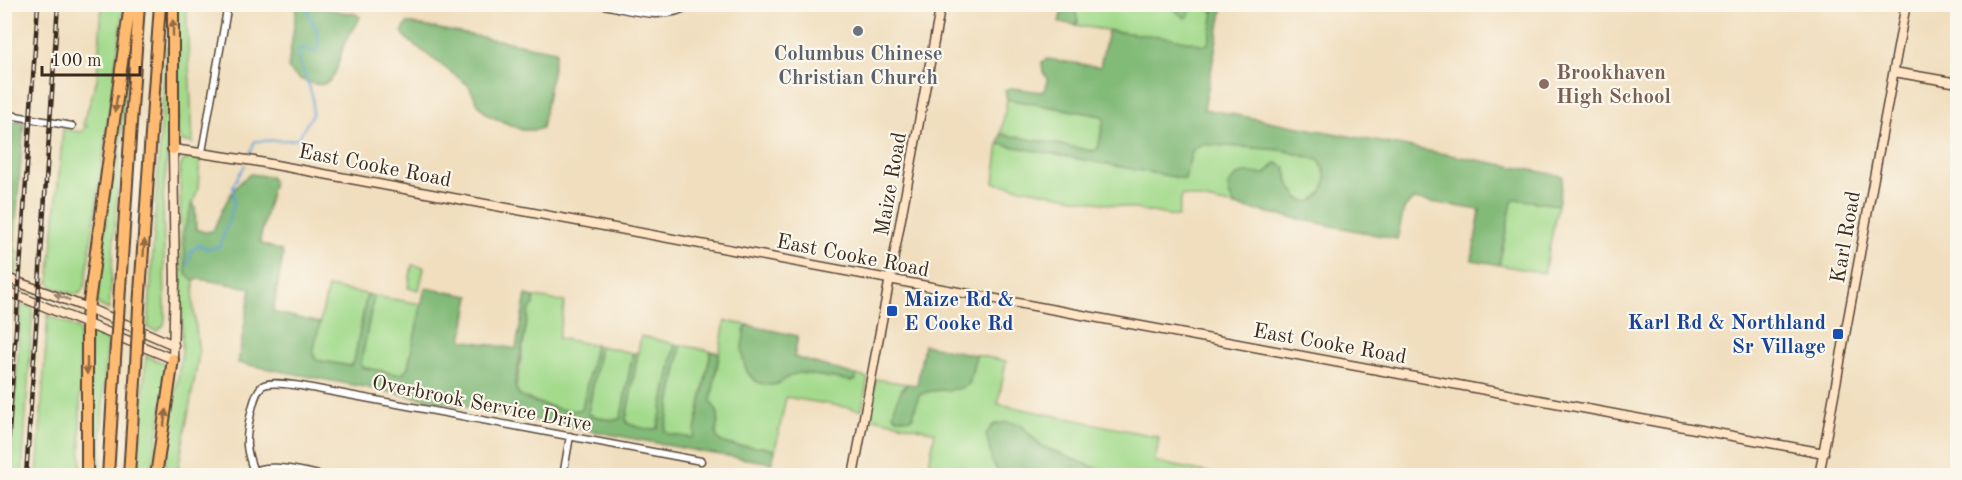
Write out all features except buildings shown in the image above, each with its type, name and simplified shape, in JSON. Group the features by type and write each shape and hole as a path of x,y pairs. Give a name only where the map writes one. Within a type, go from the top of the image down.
{"highway":[{"path":"87,476 88,308 130,4"},
{"path":"108,476 139,4"},
{"path":"129,476 160,4"},
{"path":"172,4 173,149"},
{"path":"156,476 173,359"}],"main road":[{"name":"Maize Road","path":"853,476 941,4"},
{"name":"Karl Road","path":"1820,476 1906,4"},
{"path":"1894,72 1958,83"},
{"path":"4,290 173,359 176,280 173,149"},
{"name":"East Cooke Road","path":"173,149 202,152 1824,453"},
{"path":"4,277 88,308 174,345"}],"street":[{"path":"202,152 228,4"},
{"path":"599,4 660,15 685,9 693,4"},
{"path":"4,114 72,126"},
{"name":"Overbrook Service Drive","path":"253,469 246,443 255,396 258,388 267,384 302,386 701,461"},
{"path":"563,476 570,436"},
{"path":"243,476 253,469 273,466 324,476"}],"green space":[{"path":"1074,4 1171,5 1178,13 1194,7 1210,9 1215,15 1209,43 1205,45 1075,25 1078,23"},
{"path":"1213,4 1223,6 1204,109 1563,176 1558,205 1516,199 1512,202 1499,265 1472,260 1480,210 1413,199 1404,209 1397,239 1235,206 1229,194 1228,185 1240,174 1265,174 1276,163 1285,167 1289,185 1300,200 1311,202 1321,193 1326,178 1319,160 1282,150 1201,144 1192,151 1185,179 999,144 1001,134 1093,151 1098,149 1104,119 1102,116 1007,99 1005,91 1012,88 1042,92 1046,88 1047,78 1043,72 1042,62 1047,59 1100,67 1108,31 1167,37 1205,45 1209,43 1214,11 1194,8 1185,18 1171,5"},
{"path":"102,5 124,5 85,286 80,293 74,295 55,288 49,283 63,129 81,132 87,126 83,125 97,79"},
{"path":"177,5 186,5 193,143 181,141 178,135"},
{"path":"297,5 356,14 360,17 345,42 336,72 327,83 304,81 288,68"},
{"path":"1063,5 1074,5 1078,21 1075,25 1059,22"},
{"path":"407,23 556,51 542,128 522,130 488,115 480,107 468,85 408,40 402,32"},
{"path":"166,47 169,47 170,130 163,197 165,318 164,325 157,331 148,328"},
{"path":"126,71 109,310 99,305 97,301 118,114"},
{"path":"1007,99 1102,116 1104,119 1098,149 1093,151 1001,134"},
{"path":"13,120 24,122 14,247 5,253 5,232 12,191 7,165"},
{"path":"999,144 1184,179 1192,151 1201,144 1282,150 1319,160 1326,183 1321,193 1311,202 1299,198 1292,190 1285,167 1276,163 1265,174 1258,174 1229,194 1235,206 1182,195 1178,217 994,183"},
{"path":"194,156 200,157 198,188 184,232 186,274 194,281 193,303 199,354 177,475 163,476 182,351 180,167 183,161"},
{"path":"251,174 271,177 273,183 260,240 262,244 282,251 283,255 273,312 320,323 313,352 316,360 350,366 354,362 367,294 374,296 361,362 362,367 403,374 408,367 425,288 470,296 462,340 516,349 526,295 534,297 534,304 529,310 515,383 516,390 521,396 551,407 582,409 595,345 600,346 588,414 617,420 621,417 633,353 638,353 627,423 642,428 658,428 675,344 681,345 665,431 669,434 692,438 711,351 719,353 711,401 718,414 717,437 721,442 735,446 769,448 775,451 772,463 708,453 238,363 251,288 199,279 194,281 186,274 184,231 192,203 195,207 196,229 204,232 213,231 233,191"},
{"path":"1516,199 1558,205 1544,273 1499,265 1512,202"},
{"path":"14,247 17,253 16,274 5,270 4,253"},
{"path":"412,265 424,267 419,290 408,288"},
{"path":"328,287 367,294 354,362 351,366 316,360 313,352"},
{"path":"374,296 422,304 408,367 403,374 363,367 361,363"},
{"path":"534,297 565,302 558,338 595,345 582,409 569,411 551,407 520,396 516,388 529,310 534,304"},
{"path":"4,298 11,300 5,408"},
{"path":"21,304 33,308 22,475 10,475"},
{"path":"48,315 79,329 81,475 37,475"},
{"path":"725,321 747,325 744,331 778,384 790,374 799,373 852,381 856,380 856,375 868,378 862,410 786,397 775,451 769,448 735,446 721,442 716,434 718,414 711,401"},
{"path":"747,325 798,336 794,357 856,375 856,380 800,373 774,385 760,383 752,378 744,362 742,353"},
{"path":"90,332 107,338 99,475 91,475"},
{"path":"641,336 675,344 658,428 655,429 627,423 626,418"},
{"path":"681,345 711,351 692,438 669,434 665,431"},
{"path":"924,345 976,355 969,384 958,389 925,392 919,395 910,419 897,418 893,414 900,394 907,384 917,385"},
{"path":"600,346 633,353 621,417 617,420 588,414"},
{"path":"976,355 1006,361 998,404 1159,437 1155,462 1222,475 1108,475 1041,446 1020,424 992,461 1000,475 927,475 935,432 869,417 876,379 907,384 901,390 913,416 919,395 925,392 958,389 969,384"},
{"path":"146,356 169,365 151,475 137,476"},
{"path":"1006,422 1020,424 1041,446 1108,475 1000,475 992,461 986,434 993,425"}],"waterway":[{"path":"250,154 255,141 298,138 312,115 313,98 298,56 299,49 306,48 315,53 319,41 305,4"},
{"path":"188,265 191,252 198,245 210,249 220,246 234,204 233,185 245,165"}],"railway":[{"path":"6,476 38,4"},
{"path":"26,476 58,4"}],"place":[{"name":"Columbus Chinese Christian Church","path":"858,31"},
{"name":"Brookhaven High School","path":"1544,84"},
{"name":"Maize Rd & E Cooke Rd","path":"892,311"},
{"name":"Karl Rd & Northland Sr Village","path":"1838,334"}]}
